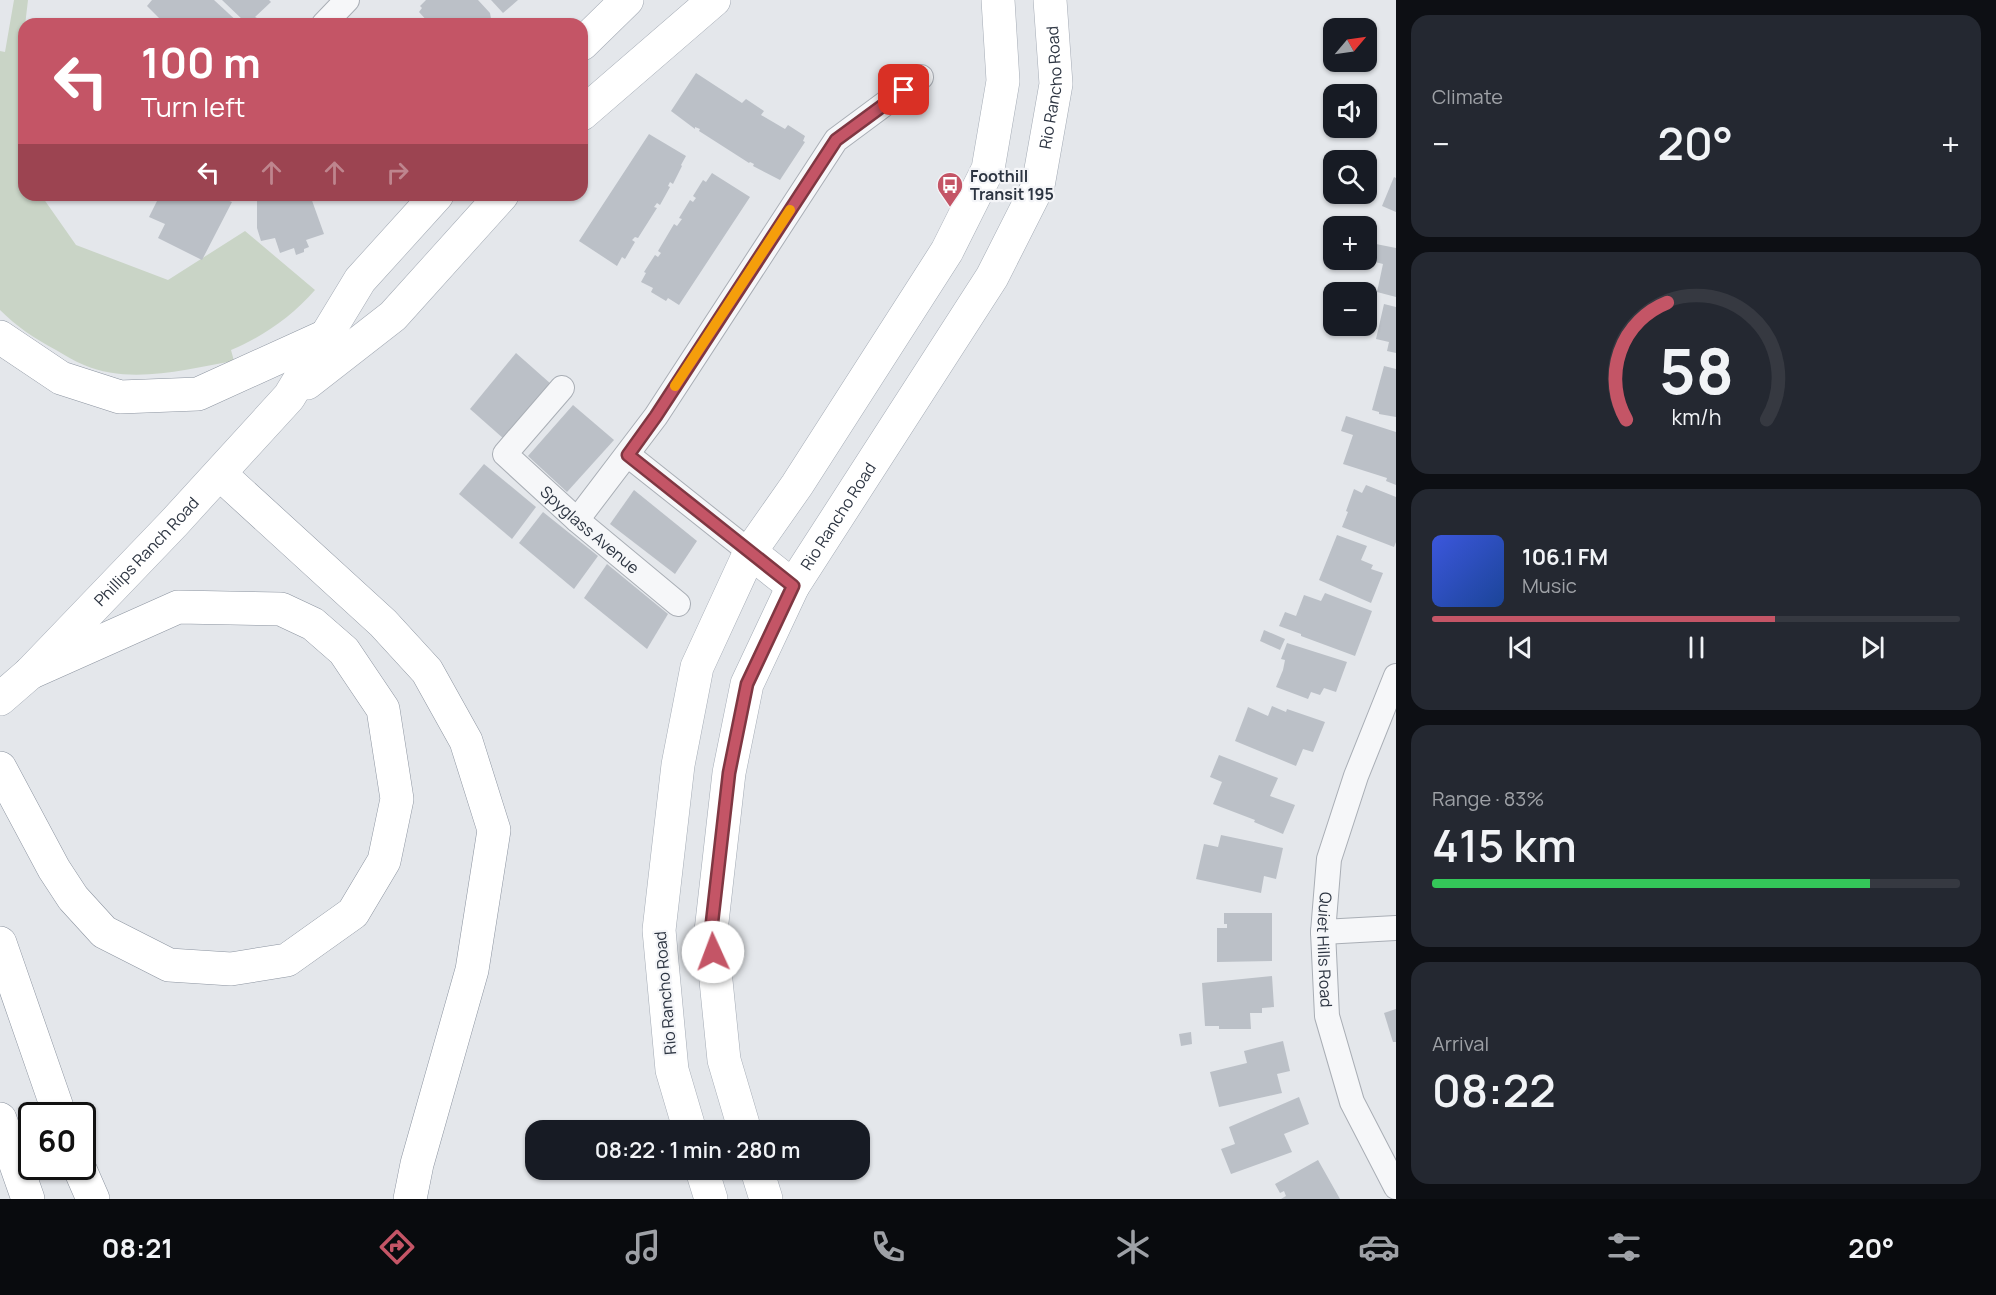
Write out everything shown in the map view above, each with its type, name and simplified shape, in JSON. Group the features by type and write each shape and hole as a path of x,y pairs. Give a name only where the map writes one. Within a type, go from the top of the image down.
{"main road":[{"path":"588,38 627,0"},
{"path":"588,109 714,0"},
{"name":"Rio Rancho Road","path":"687,1120 672,1070 658,930 678,765 697,667 750,552 797,485 947,251 988,169 1004,81 998,0"},
{"name":"Rio Rancho Road","path":"743,1120 724,1060 711,931 729,773 747,684 793,586 992,278 1038,186 1056,84 1050,0"},
{"name":"Phillips Ranch Road","path":"0,699 30,673 220,474 289,397 360,280 432,201"},
{"name":"Phillips Ranch Road","path":"289,397 393,316 497,201"},
{"path":"0,337 62,378 120,397 198,394 328,334"},
{"path":"220,474 384,623 427,671 466,741 494,830 472,970 417,1164 410,1199"},
{"path":"750,552 793,586"},
{"path":"0,768 54,869 73,898 104,932 169,965 231,969 287,960 352,913 384,861 397,799 383,709 344,651 313,624 281,609 178,607 30,673"},
{"path":"0,943 55,1102"},
{"path":"0,1119 28,1199"},
{"path":"85,1180 93,1199"},
{"path":"705,1180 711,1199"},
{"path":"760,1180 766,1199"}],"street":[{"path":"330,18 347,0"},
{"path":"577,520 656,416 836,140 921,77"},
{"name":"Spyglass Avenue","path":"562,388 505,454 577,520 678,603"},
{"path":"628,455 750,552"},
{"name":"Quiet Hills Road","path":"1396,676 1356,776 1329,859 1323,932 1327,1016 1352,1102 1396,1187"},
{"path":"1323,932 1396,928"}],"green space":[{"path":"14,0 28,0 26,18 18,18 18,201 45,201 76,245 168,280 245,231 315,290 276,325 255,339 231,350 234,361 178,371 140,375 102,371 77,362 19,327 0,310 0,51 5,52"}],"building":[{"path":"152,0 214,0 234,18 159,18 147,6"},
{"path":"222,0 269,0 271,2 255,17 257,18 241,18"},
{"path":"426,0 478,0 490,13 491,18 424,18 419,12 422,8 420,6"},
{"path":"491,0 518,0 503,13"},
{"path":"696,73 742,103 746,99 764,111 761,115 785,129 788,125 805,136 803,141 805,142 780,180 753,166 754,164 699,131 700,129 695,127 695,129 671,111"},
{"path":"649,134 686,156 673,184 670,182 668,186 670,187 660,205 657,203 654,207 657,208 638,238 635,237 632,240 635,242 625,259 622,257 617,266 579,241"},
{"path":"712,173 750,197 679,305 668,298 666,301 651,292 653,288 641,282 646,273 644,272 655,255 658,257 661,253 658,251 674,224 677,226 690,200 693,202 696,198 693,196 703,180 706,182"},
{"path":"1394,177 1396,178 1396,212 1382,206"},
{"path":"157,201 232,202 202,260 158,238 165,224 149,217"},
{"path":"257,201 312,201 324,234 306,240 309,247 296,255 294,248 280,253 275,238 261,241 257,228"},
{"path":"1377,244 1396,248 1396,297 1377,292 1383,264 1377,262"},
{"path":"1384,304 1396,307 1396,353 1387,351 1389,342 1376,339"},
{"path":"516,353 551,384 504,439 470,409"},
{"path":"1384,366 1396,369 1396,417 1379,414 1372,410"},
{"path":"573,405 614,440 567,492 528,456"},
{"path":"1346,416 1396,432 1396,485 1386,481 1387,478 1343,464 1353,435 1341,431"},
{"path":"484,464 536,507 512,539 459,494"},
{"path":"1366,485 1396,497 1394,547 1342,527 1354,489 1362,493"},
{"path":"634,490 697,541 675,574 610,524"},
{"path":"543,512 598,556 574,589 519,543"},
{"path":"1337,535 1367,546 1361,560 1373,565 1371,569 1383,573 1371,603 1319,580"},
{"path":"607,564 668,614 647,649 584,598"},
{"path":"1325,593 1372,611 1355,656 1279,626 1285,612 1296,616 1304,595 1321,601"},
{"path":"1264,630 1285,639 1280,650 1260,641"},
{"path":"1287,643 1347,662 1336,692 1324,688 1320,695 1311,692 1308,699 1276,687 1283,670 1285,660 1281,659"},
{"path":"1272,706 1325,722 1313,752 1303,749 1296,766 1235,741 1248,707 1268,716"},
{"path":"1219,755 1278,778 1270,796 1295,805 1283,834 1254,822 1255,820 1213,804 1222,782 1210,777"},
{"path":"1221,835 1283,848 1276,879 1264,876 1261,893 1196,879 1204,844 1218,847"},
{"path":"1224,913 1272,913 1272,961 1217,962 1217,928 1227,928 1227,924 1224,924"},
{"path":"1272,976 1274,1007 1262,1008 1262,1013 1250,1013 1251,1029 1219,1029 1219,1026 1205,1026 1202,983"},
{"path":"1396,1009 1396,1042 1393,1042 1384,1013"},
{"path":"1191,1032 1192,1044 1181,1046 1179,1034"},
{"path":"1283,1041 1290,1071 1277,1074 1282,1093 1219,1107 1210,1072 1247,1063 1244,1051"},
{"path":"1299,1097 1309,1124 1284,1134 1292,1152 1231,1174 1221,1149 1235,1144 1229,1127"},
{"path":"1318,1160 1340,1199 1281,1199 1286,1196 1284,1191 1280,1193 1275,1184"}],"slow traffic":[{"path":"675,386 790,210"}],"place":[{"name":"Foothill Transit 195","path":"950,208"}],"route":[{"path":"713,952 711,931 729,773 747,684 793,586 628,455 656,416 836,140 904,90"}]}
